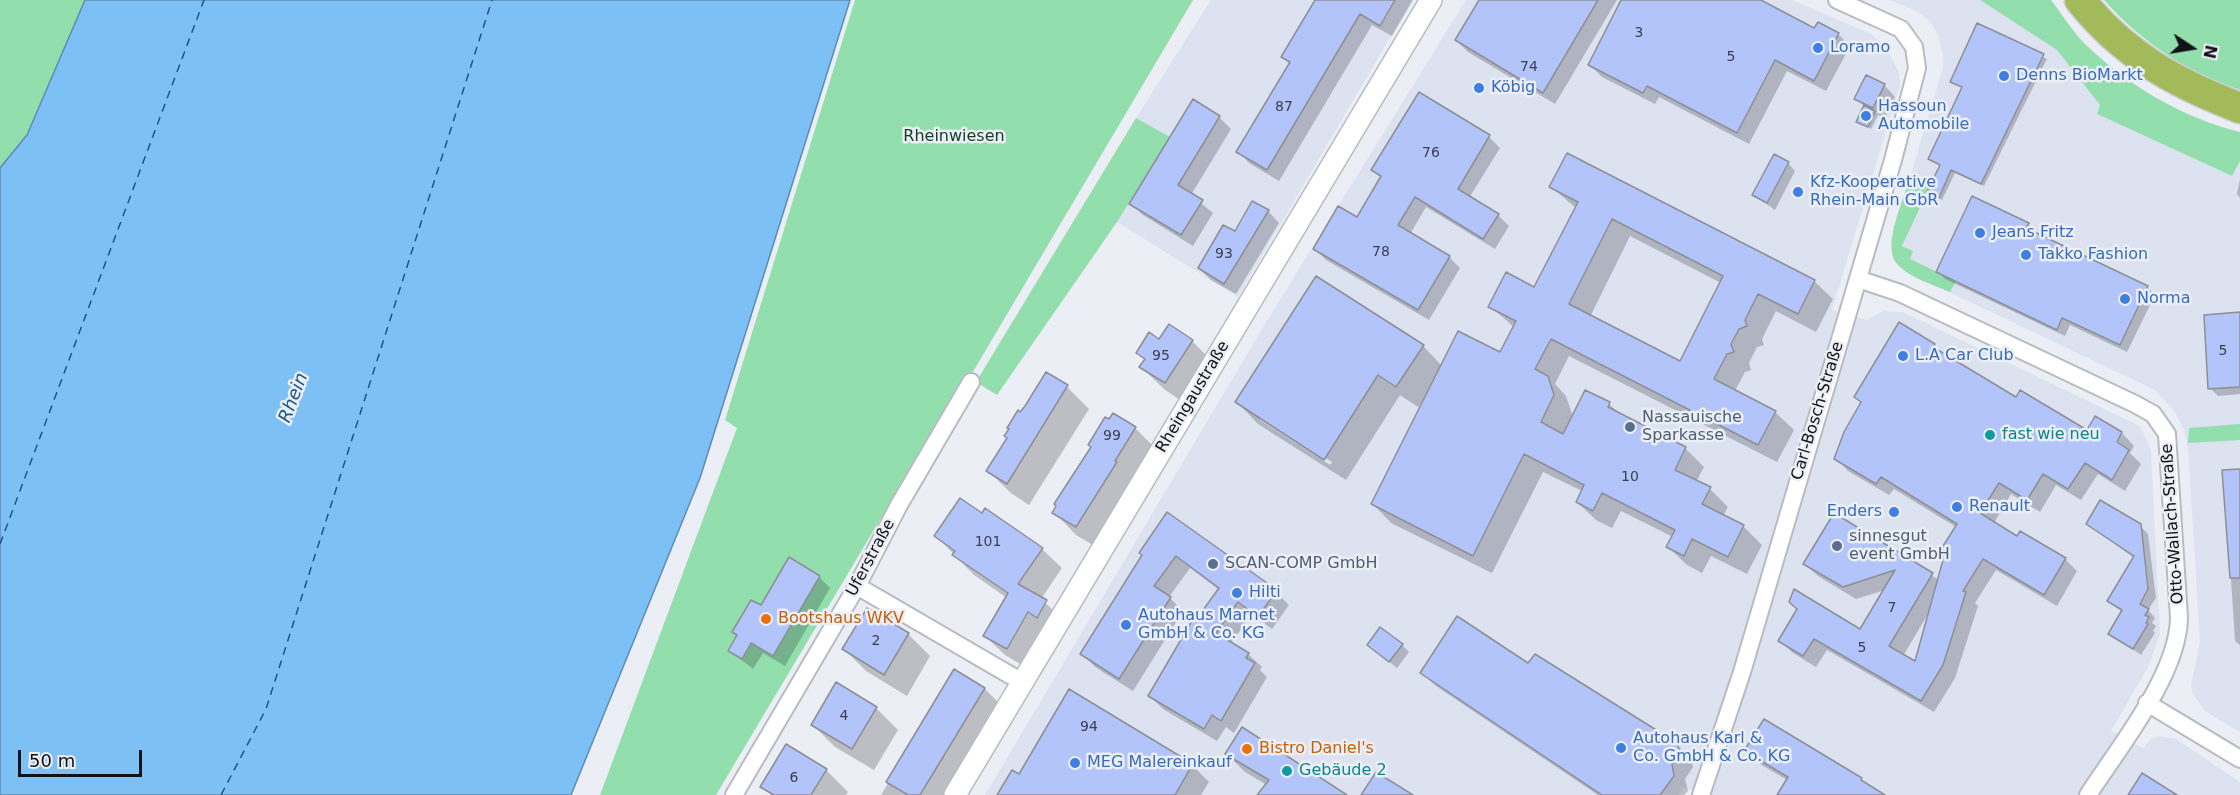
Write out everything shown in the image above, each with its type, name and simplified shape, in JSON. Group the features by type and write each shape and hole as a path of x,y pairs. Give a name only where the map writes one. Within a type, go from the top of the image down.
{"highway":[{"path":"2080,0 2129,51 2185,86 2240,108"}],"street":[{"name":"Rheingaustraße","path":"955,795 1431,0"},
{"name":"Carl-Bosch-Straße","path":"1701,795 1739,681 1858,279 1917,68 1914,48 1901,29 1837,0"},
{"name":"Otto-Wallach-Straße","path":"1858,279 1900,293 2135,404 2153,414 2161,424 2168,443 2179,628 2172,657 2147,703 2088,795"},
{"name":"Uferstraße","path":"734,795 971,382"},
{"path":"856,586 1022,682"},
{"path":"2147,703 2240,759"}],"shaded area":[{"path":"1211,0 1412,0 1238,297 1117,222 1169,137 1136,118"},
{"path":"1466,0 1792,0 1871,34 1884,45 1899,72 1900,85 1832,310 1867,320 1883,311 1903,312 2140,426 2151,450 2160,635 2148,667 2111,731 2143,748 2151,739 2159,736 2176,739 2240,782 2240,795 1704,795 1683,787 1679,795 985,795 1268,319"},
{"path":"1890,0 1980,0 2057,50 2101,106 2097,114 2232,176 2240,161 2240,732 2205,711 2193,694 2191,685 2200,642 2188,449 2184,430 2175,412 2155,390 1909,273 1893,258 1891,240 1943,68 1943,56 1938,35 1931,23 1918,12"}],"green space":[{"path":"0,0 85,0 27,135 0,169"},
{"name":"Rheinwiesen","path":"855,0 1193,0 971,375 884,513 716,795 600,795 737,428 725,420"},
{"path":"1980,0 2051,0 2085,44 2119,73 2177,109 2218,126 2240,132 2240,161 2232,176 2097,114 2100,105 2057,50"},
{"path":"2104,0 2240,0 2240,90 2183,65 2166,54 2133,29"},
{"path":"1136,118 1170,137 1117,222 997,395 976,382"},
{"path":"1911,175 1931,184 1902,246 1913,251 1910,259 1956,281 1950,292 1922,281 1902,269 1893,256 1893,233"},
{"path":"2240,424 2240,440 2188,443 2189,428"}],"water":[{"name":"Rhein","path":"85,0 850,0 700,478 571,795 0,795 0,168 27,135"}],"building":[{"path":"1315,0 1395,0 1380,26 1360,14 1267,170 1236,152 1290,62 1281,57"},
{"path":"1479,0 1598,0 1543,93 1455,40"},
{"path":"1621,0 1761,0 1814,28 1818,22 1839,33 1814,81 1775,60 1737,133 1647,86 1643,93 1588,65"},
{"path":"1977,23 2044,54 1981,184 1951,170 1939,198 1927,192 1940,165 1928,159 1962,87 1950,82"},
{"path":"1866,75 1885,84 1873,108 1854,99"},
{"path":"1419,92 1490,135 1458,189 1499,214 1483,239 1415,197 1398,225 1450,256 1418,310 1313,249 1338,206 1357,217 1381,176 1371,170"},
{"path":"1193,99 1220,116 1178,185 1203,200 1181,235 1129,204"},
{"name":"Hassoun Automobile","path":"1864,105 1875,111 1868,127 1856,122"},
{"path":"1567,153 1815,280 1798,314 1758,294 1745,320 1747,326 1739,329 1731,344 1734,352 1727,354 1714,379 1776,411 1758,445 1551,339 1535,369 1548,376 1554,395 1541,422 1563,434 1585,390 1610,402 1608,407 1686,447 1675,470 1711,487 1702,504 1744,525 1728,557 1692,539 1684,556 1666,547 1675,530 1602,493 1593,511 1576,502 1584,485 1524,454 1473,556 1371,504 1458,331 1500,352 1516,321 1488,307 1506,272 1534,287 1578,202 1549,187","holes":["1612,219 1723,276 1680,361 1569,304"]},
{"path":"1774,154 1789,162 1767,203 1752,195"},
{"path":"1972,196 2029,223 2026,228 2148,286 2120,345 2062,318 2057,330 1936,272"},
{"path":"1252,201 1269,210 1224,284 1198,268 1223,225 1235,231"},
{"path":"1316,276 1424,345 1396,387 1378,375 1324,460 1235,402"},
{"path":"2240,312 2240,387 2208,389 2204,315"},
{"path":"1899,322 1935,344 1933,347 2016,397 2020,390 2087,430 2095,416 2122,432 2117,442 2129,450 2112,480 2085,463 2068,489 2043,474 2027,500 1999,483 1980,513 2017,536 2020,531 2066,558 2044,595 1983,559 1963,591 1966,592 1943,665 1921,701 1814,639 1803,656 1778,641 1797,609 1789,602 1794,589 1860,629 1895,570 1843,587 1803,564 1834,513 1933,573 1889,646 1915,661 1943,560 1936,557 1957,524 1881,477 1876,484 1834,459 1844,432 1861,402 1854,397"},
{"path":"1169,324 1193,340 1165,383 1139,367 1145,359 1136,353 1149,332 1159,339"},
{"path":"1046,372 1068,385 1007,484 986,471 1007,438 1004,436 1009,429 1007,428 1018,410 1020,412 1025,406"},
{"path":"1113,413 1136,427 1076,527 1052,513 1056,506 1054,504 1091,447 1088,445 1105,417 1109,419"},
{"path":"2240,469 2240,578 2230,578 2222,470"},
{"path":"960,498 982,513 985,508 1043,548 1018,584 1047,600 1037,618 1028,612 1007,649 983,636 1008,593 952,555 955,551 934,536"},
{"path":"2100,500 2141,524 2148,589 2140,604 2149,609 2145,615 2149,617 2146,623 2148,624 2133,649 2108,634 2122,610 2107,601 2134,556 2086,524"},
{"path":"1167,512 1277,590 1258,617 1238,602 1216,633 1249,653 1246,658 1255,663 1221,721 1212,715 1204,729 1148,696 1193,619 1195,621 1219,588 1176,556 1154,586 1171,597 1119,679 1080,654 1142,555 1139,553"},
{"path":"789,557 820,576 773,656 751,643 742,659 728,651 737,635 732,632 751,600 761,605"},
{"path":"867,608 909,633 884,675 842,649"},
{"path":"1457,616 1528,663 1535,654 1677,743 1680,752 1672,764 1674,776 1660,795 1602,795 1420,673"},
{"path":"1380,627 1403,644 1389,662 1367,645"},
{"path":"954,669 985,688 920,795 908,795 886,782"},
{"path":"836,682 877,707 852,749 811,725"},
{"path":"1069,689 1193,764 1175,795 997,795 1012,770 1019,774"},
{"path":"1764,719 1862,778 1861,780 1885,795 1777,795 1788,777 1744,751"},
{"name":"Gebäude 2","path":"1242,727 1347,795 1257,795 1269,780 1225,754"},
{"path":"786,744 827,769 811,795 774,795 760,787"},
{"path":"1376,772 1413,795 1361,795"},
{"path":"2142,773 2177,795 2128,795"}],"ferry route":[{"path":"0,544 204,0"},
{"path":"221,795 266,709 492,0"}],"place":[{"name":"Loramo","path":"1818,48"},
{"name":"Denns BioMarkt","path":"2004,76"},
{"name":"Köbig","path":"1479,88"},
{"name":"Hassoun Automobile","path":"1866,116"},
{"name":"Kfz-Kooperative Rhein-Main GbR","path":"1798,192"},
{"name":"Jeans Fritz","path":"1980,233"},
{"name":"Takko Fashion","path":"2026,255"},
{"name":"Norma","path":"2125,299"},
{"name":"L.A Car Club","path":"1903,356"},
{"name":"Nassauische Sparkasse","path":"1630,427"},
{"name":"fast wie neu","path":"1990,435"},
{"name":"Renault","path":"1957,507"},
{"name":"Enders","path":"1894,512"},
{"name":"sinnesgut event GmbH","path":"1837,546"},
{"name":"SCAN-COMP GmbH","path":"1213,564"},
{"name":"Hilti","path":"1237,593"},
{"name":"Bootshaus WKV","path":"766,619"},
{"name":"Autohaus Marnet GmbH & Co. KG","path":"1126,625"},
{"name":"Autohaus Karl & Co. GmbH & Co. KG","path":"1621,748"},
{"name":"Bistro Daniel's","path":"1247,749"},
{"name":"MEG Malereinkauf","path":"1075,763"},
{"name":"Gebäude 2","path":"1287,771"}]}
